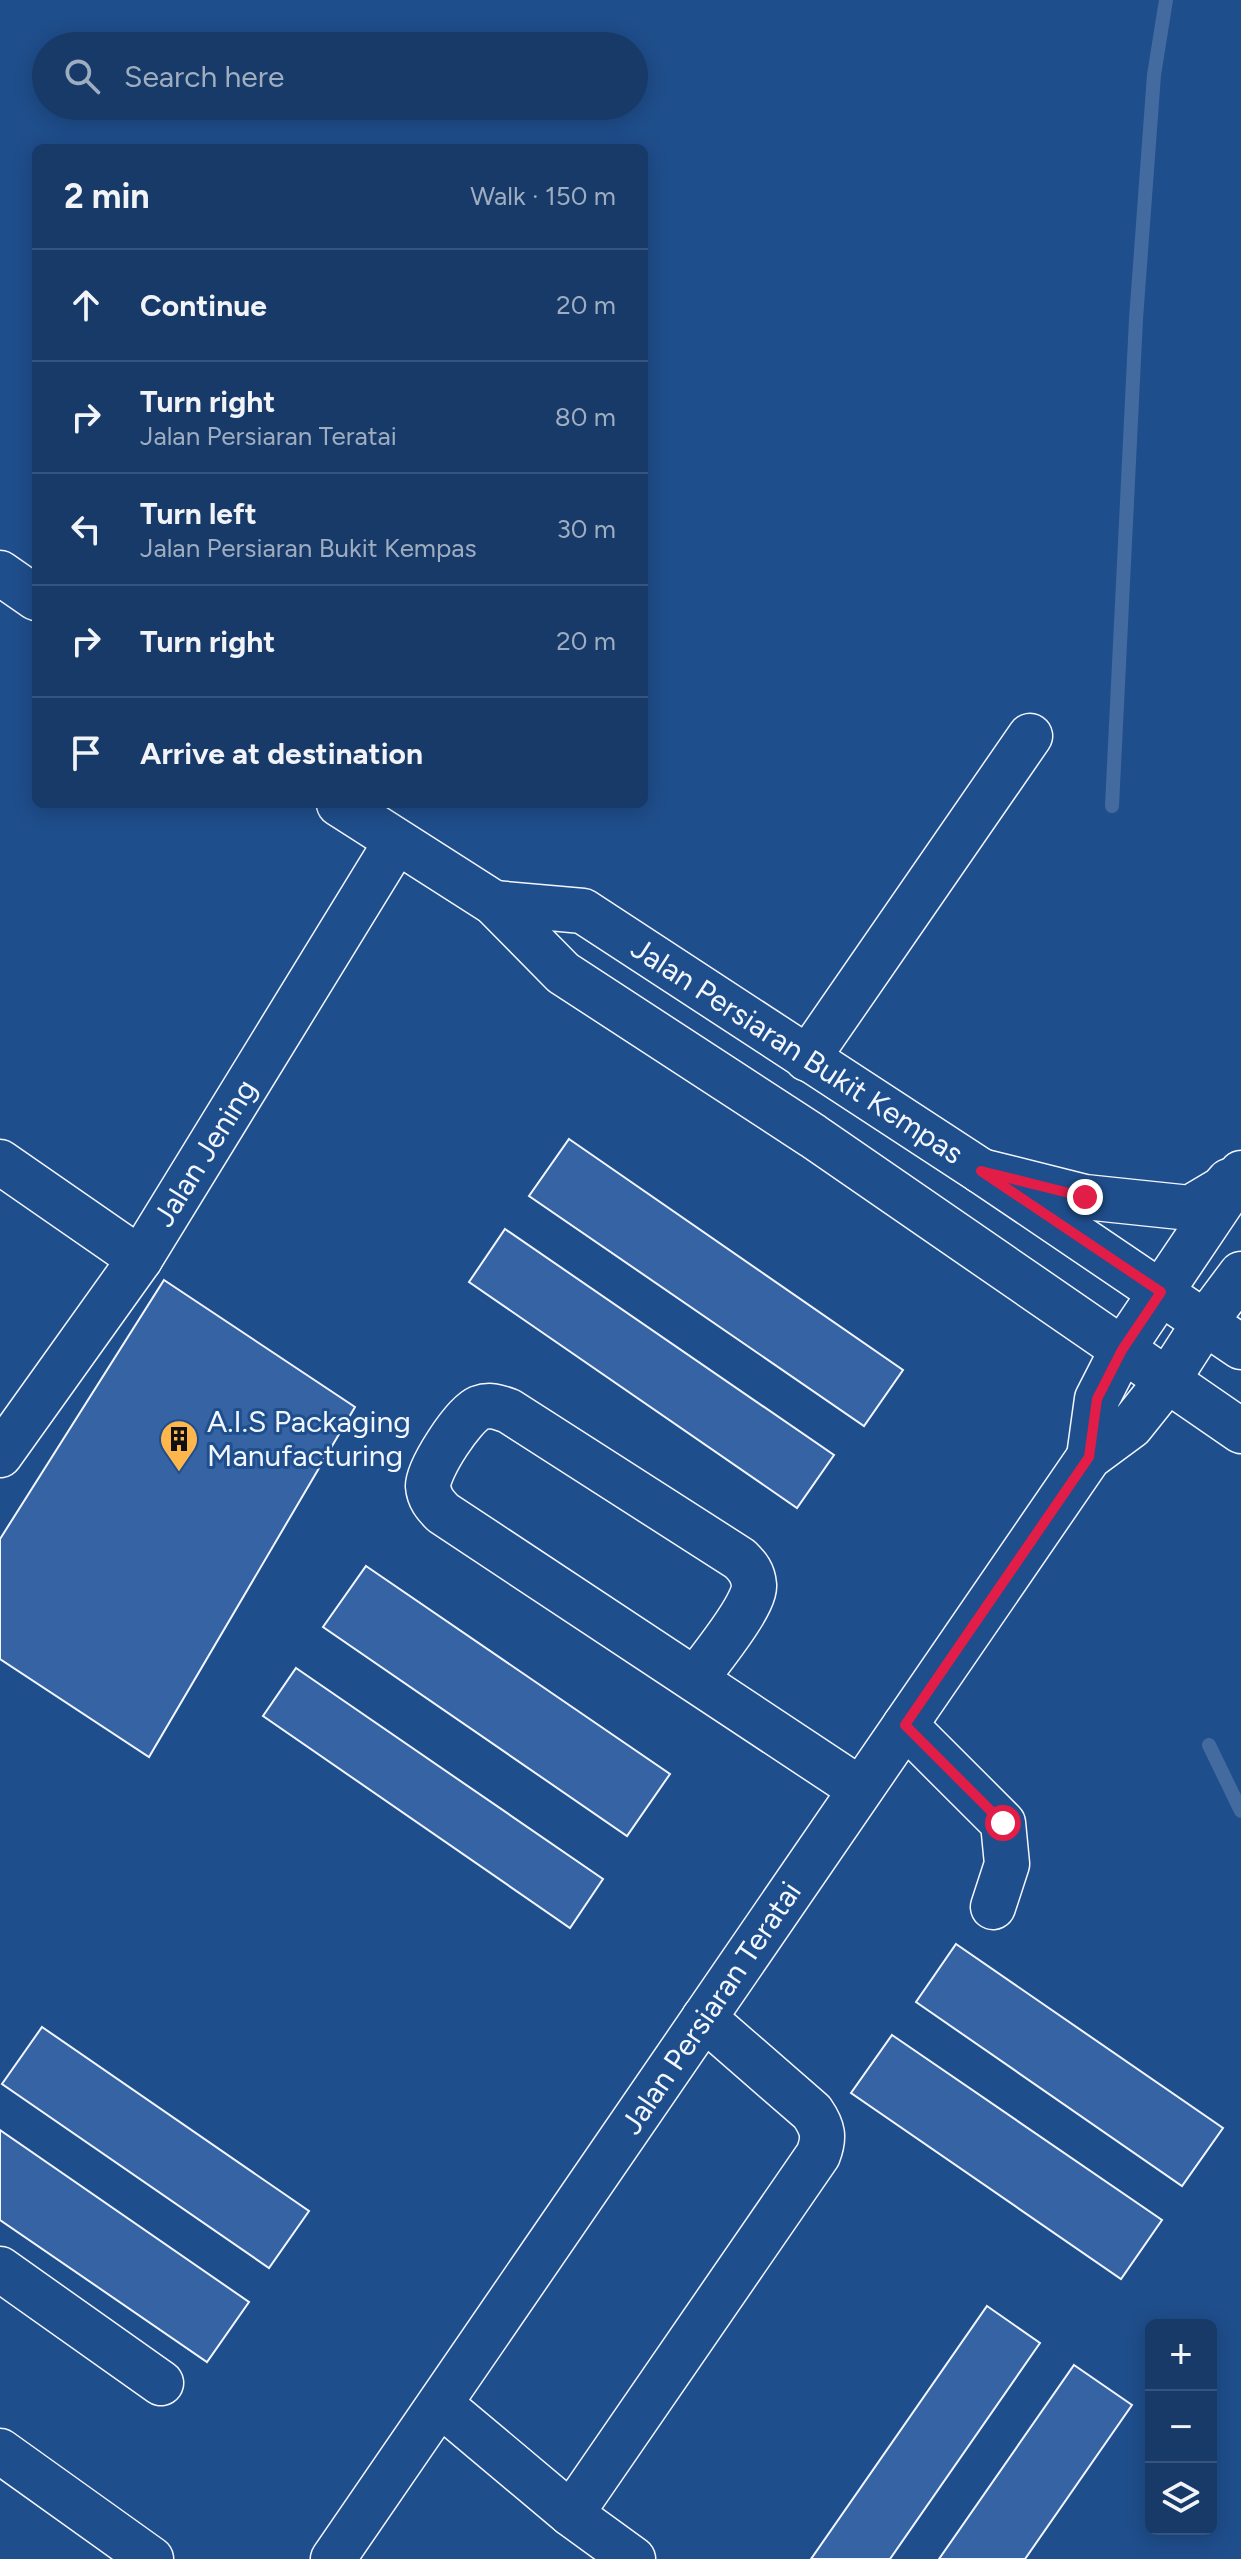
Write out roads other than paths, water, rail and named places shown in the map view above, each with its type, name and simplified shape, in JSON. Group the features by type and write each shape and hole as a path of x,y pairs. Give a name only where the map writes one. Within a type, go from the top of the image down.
{"street":[{"path":"0,573 32,595"},
{"path":"807,1059 1030,736"},
{"name":"Jalan Persiaran Bukit Kempas","path":"345,808 494,903 563,973 813,1136 1241,1431"},
{"name":"Jalan Jening","path":"0,1455 140,1259 396,842"},
{"name":"Jalan Persiaran Bukit Kempas","path":"494,903 583,911 981,1171 1241,1347"},
{"path":"0,1162 140,1259"},
{"path":"981,1171 1085,1197 1190,1208 1222,1189 1241,1164"},
{"name":"Jalan Persiaran Teratai","path":"1089,1457 1097,1399 1122,1350 1241,1173"},
{"name":"Jalan Persiaran Teratai","path":"333,2559 1089,1457 1131,1426 1167,1381 1241,1274"},
{"path":"695,1680 749,1604 755,1588 751,1571 740,1559 509,1411 493,1405 477,1409 464,1420 433,1468 428,1484 432,1501 443,1513 695,1680 860,1789"},
{"path":"905,1725 1003,1823 1007,1864 993,1907"},
{"path":"571,2514 818,2155 823,2140 821,2125 812,2112 704,2018"},
{"path":"0,2269 161,2383"},
{"path":"440,2404 571,2514 633,2559"},
{"path":"0,2451 151,2559"}],"waterway":[{"path":"1112,806 1136,319 1154,75 1166,0"},
{"path":"1209,1745 1241,1811"}],"place":[{"name":"A.I.S Packaging Manufacturing","path":"179,1473"}]}
